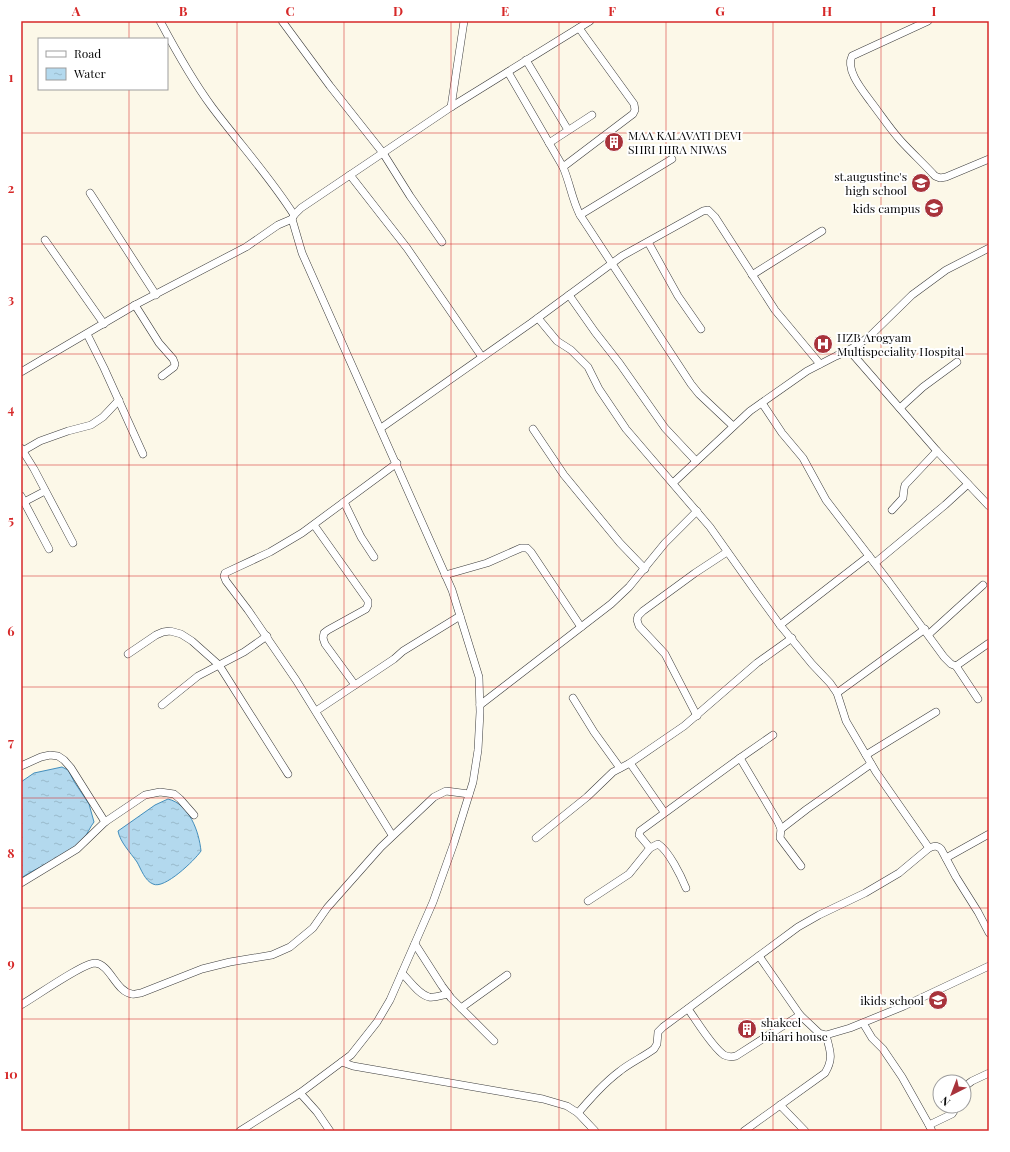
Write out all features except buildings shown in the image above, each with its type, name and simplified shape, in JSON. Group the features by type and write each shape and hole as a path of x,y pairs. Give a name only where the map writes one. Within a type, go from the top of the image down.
{"street":[{"path":"160,21 192,78 213,108 269,179 293,217 302,253 397,463 452,590 479,676 480,705 478,750 469,794 438,888 390,1000 377,1022 359,1047 342,1062 300,1093 240,1131"},
{"path":"282,21 313,64 382,153 442,242"},
{"path":"451,107 464,21"},
{"path":"21,372 135,305 246,247 278,225 293,217 301,208 451,107 590,21"},
{"path":"928,21 852,56 850,63 854,77 886,124 935,176 946,178 989,159"},
{"path":"563,167 633,114 635,110 634,104 579,28"},
{"path":"526,60 568,130"},
{"path":"508,72 563,167 568,177 575,206 580,215 691,384 699,394 733,426"},
{"path":"549,143 592,115"},
{"path":"580,215 672,159"},
{"path":"350,175 406,248 482,357"},
{"path":"90,193 156,295"},
{"path":"381,428 538,318 627,253 708,210 715,217 775,310 820,364"},
{"path":"752,275 822,231"},
{"path":"45,240 104,324"},
{"path":"648,242 678,296 701,328"},
{"path":"673,483 733,426 762,403 807,371 849,350 870,336 912,295 946,270 989,248"},
{"path":"569,295 665,428 696,461"},
{"path":"135,305 159,343 173,359 175,364 174,367 162,376"},
{"path":"538,318 557,341 571,350 588,367 615,414 642,448 710,527 780,625 837,693 846,721 871,764 930,848"},
{"path":"87,334 143,454"},
{"path":"849,350 937,451 989,506"},
{"path":"900,408 923,387 957,362"},
{"path":"73,543 21,450 40,441 68,431 91,425 103,417 119,400"},
{"path":"762,403 782,433 803,458 826,500 948,661 956,666 978,699"},
{"path":"533,429 564,475 620,543 645,569"},
{"path":"892,510 903,498 905,485 937,451"},
{"path":"392,835 316,711 267,636 226,581 224,576 226,573 270,552 314,525 397,463"},
{"path":"875,563 968,484"},
{"path":"45,491 23,499 49,549"},
{"path":"344,502 361,537 374,557"},
{"path":"480,705 611,604 645,569 665,543 697,511"},
{"path":"314,525 368,601 366,609 328,630 324,633 323,638 325,644 355,685"},
{"path":"445,575 487,563 521,548 527,548 581,627"},
{"path":"697,716 665,654 639,626 637,620 638,616 643,612 695,573 727,552"},
{"path":"780,625 869,556"},
{"path":"837,693 927,632 983,585"},
{"path":"316,711 394,659 403,651 460,616"},
{"path":"128,654 163,632 170,631 180,634 192,641 219,665 288,774"},
{"path":"162,705 192,680 244,652 267,636"},
{"path":"536,838 587,797 613,772 630,763 697,716 757,663 792,638"},
{"path":"956,666 989,643"},
{"path":"573,698 594,732 620,768"},
{"path":"866,755 936,712"},
{"path":"650,848 639,833 664,812 773,735"},
{"path":"22,764 50,755 58,756 64,760 71,768 105,822"},
{"path":"740,758 781,829 780,838 801,866"},
{"path":"630,763 664,812"},
{"path":"781,829 871,764"},
{"path":"21,1005 76,970 96,963 102,965 126,992 132,994 141,993 202,969 282,952 313,928 337,897 392,835 439,794 446,791 469,794"},
{"path":"21,883 77,849 105,822 145,795 160,792 174,794 194,815"},
{"path":"946,858 989,834"},
{"path":"588,901 629,874 650,848 658,844 662,847 677,869 686,888"},
{"path":"578,1114 612,1077 654,1050 657,1044 658,1032 758,956 798,927 865,893 888,879 930,848 938,846 989,933"},
{"path":"415,944 448,994 494,1041"},
{"path":"758,956 800,1015 819,1033 826,1035 863,1023 904,1006 989,966"},
{"path":"402,973 422,993 429,997 437,997 448,994"},
{"path":"461,1008 507,975"},
{"path":"688,1009 714,1044 724,1055 731,1057 736,1056 800,1015"},
{"path":"863,1023 872,1038 883,1049 902,1077 930,1128 952,1114"},
{"path":"744,1131 824,1073 829,1066 831,1056 826,1035"},
{"path":"342,1062 353,1066 543,1099 567,1106 578,1114 595,1131"},
{"path":"972,1081 989,1073"},
{"path":"300,1093 317,1112 330,1131"},
{"path":"780,1105 805,1131"}],"water":[{"path":"62,767 68,770 89,804 94,822 84,838 78,844 62,855 21,878 21,782 34,773"},
{"path":"168,799 182,806 192,819 198,835 201,851 193,861 179,873 164,883 158,885 153,884 145,878 137,862 123,843 118,831 155,805"}],"place":[{"name":"MAA KALAVATI DEVI SHRI HIRA NIWAS","path":"614,142"},
{"name":"st.augustine's high school","path":"921,183"},
{"name":"kids campus","path":"934,208"},
{"name":"HZB Arogyam Multispeciality Hospital","path":"823,344"},
{"name":"ikids school","path":"938,1000"},
{"name":"shakeel bihari house","path":"747,1029"}]}
